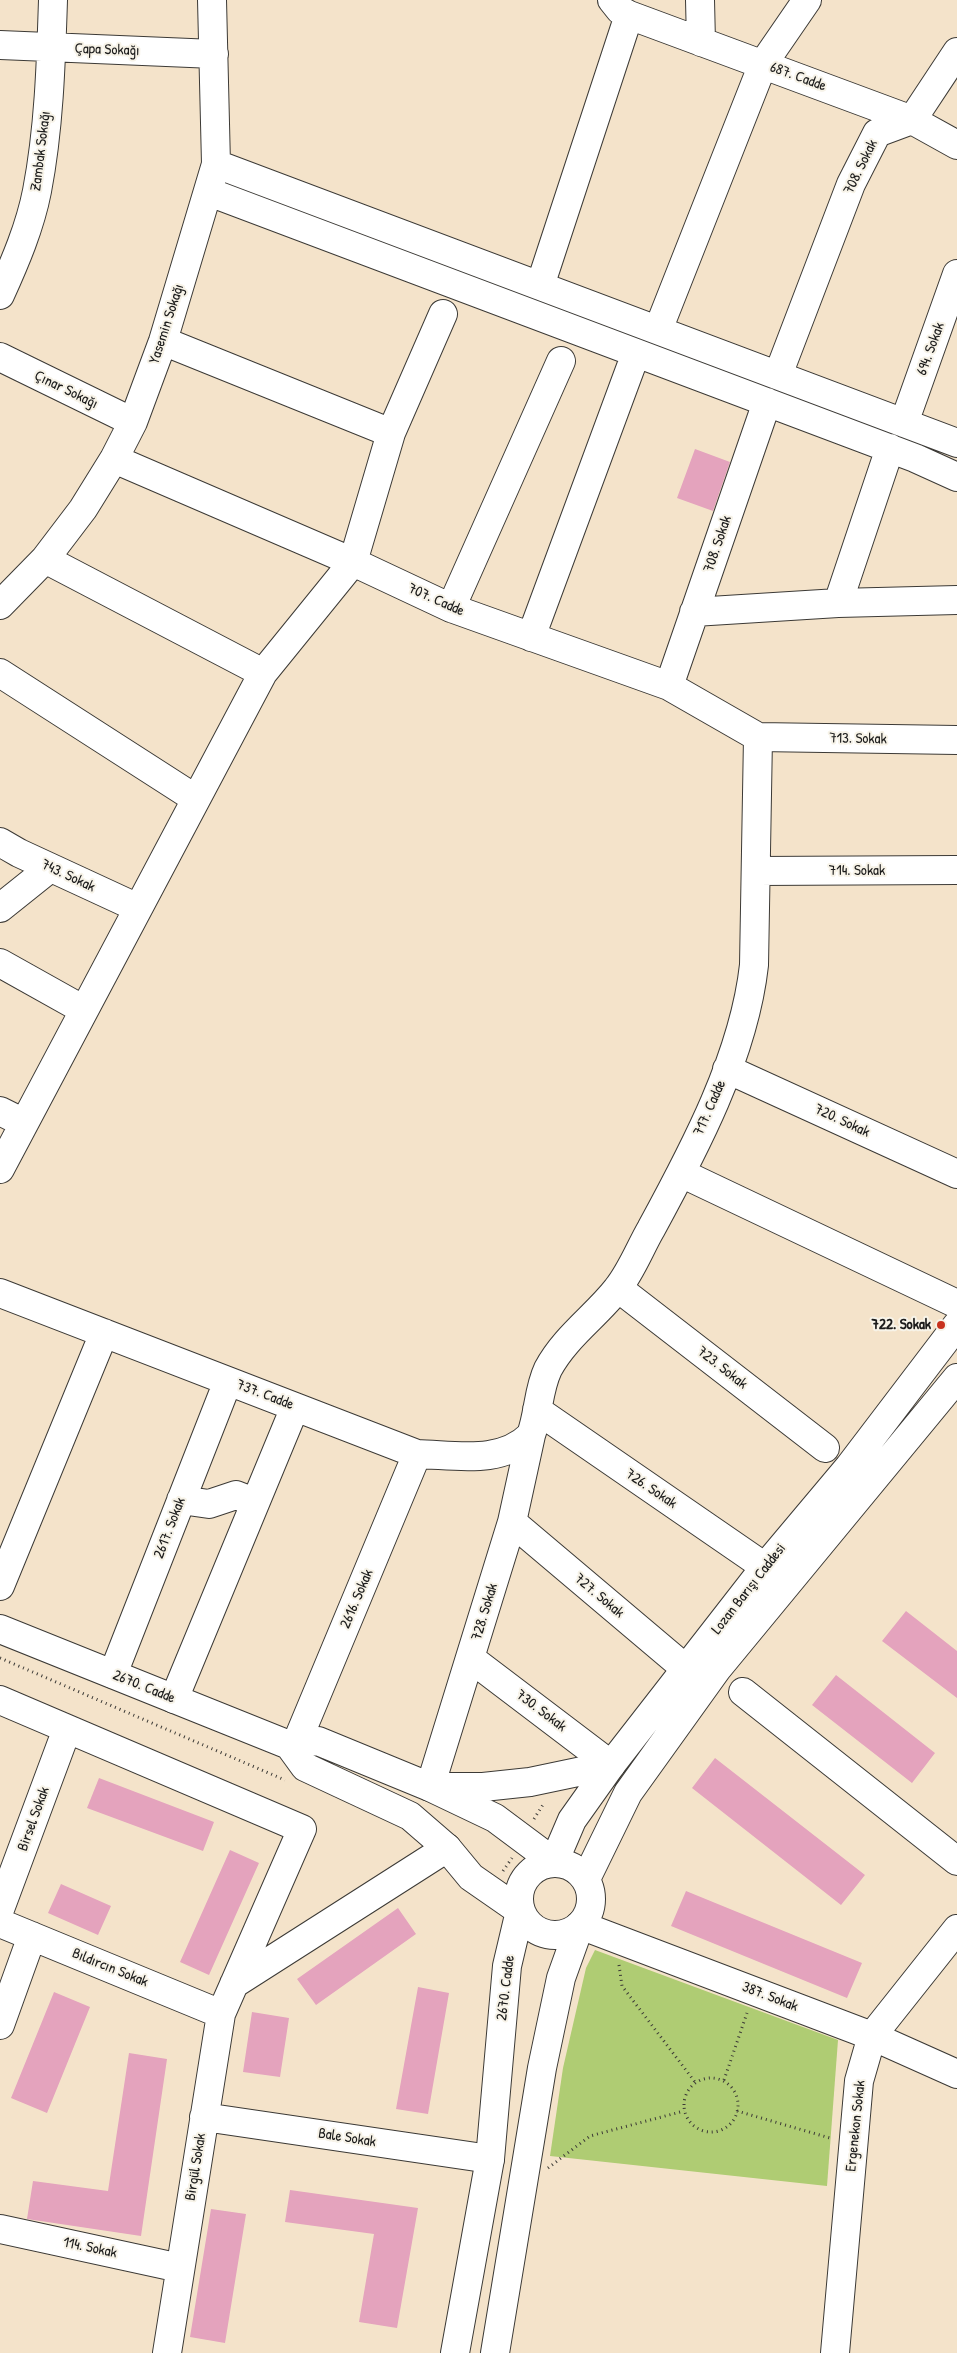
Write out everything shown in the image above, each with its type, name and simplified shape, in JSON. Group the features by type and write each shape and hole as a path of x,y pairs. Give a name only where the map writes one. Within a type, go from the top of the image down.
{"street":[{"name":"Zambak Sokağı","path":"0,295 23,240 37,191 52,48 53,0"},
{"name":"Yasemin Sokağı","path":"0,605 45,559 83,509 114,459 133,422 163,341 216,164 212,0"},
{"path":"700,0 701,42"},
{"path":"658,330 763,64 807,0"},
{"path":"540,286 621,8"},
{"name":"687. Cadde","path":"621,8 701,42 912,120 957,145"},
{"name":"Çapa Sokağı","path":"0,45 214,54"},
{"path":"912,120 957,52"},
{"name":"708. Sokak","path":"778,375 851,184 877,133 912,120"},
{"path":"216,164 957,443"},
{"path":"209,192 890,448 957,477"},
{"name":"694. Sokak","path":"904,423 957,274"},
{"path":"0,1169 263,673 353,562 391,433 443,314"},
{"path":"163,341 391,433"},
{"path":"531,636 636,353"},
{"name":"Çınar Sokağı","path":"0,357 133,422"},
{"path":"451,608 561,360"},
{"name":"708. Sokak","path":"669,686 767,402"},
{"path":"838,604 890,448"},
{"name":"707. Cadde","path":"114,459 353,562 451,608 669,686 758,737"},
{"path":"45,559 263,673"},
{"path":"694,612 957,600"},
{"path":"0,673 196,799"},
{"name":"713. Sokak","path":"758,737 957,740"},
{"name":"717. Cadde","path":"534,1422 542,1384 550,1367 567,1343 618,1288 681,1173 727,1069 750,993 757,871 758,737"},
{"name":"743. Sokak","path":"0,842 50,868 138,908"},
{"path":"0,908 50,868"},
{"name":"714. Sokak","path":"757,871 957,870"},
{"path":"0,963 84,1010"},
{"name":"720. Sokak","path":"727,1069 957,1174"},
{"path":"0,1111 24,1124"},
{"path":"681,1173 957,1304"},
{"name":"723. Sokak","path":"618,1288 825,1448"},
{"name":"737. Cadde","path":"0,1293 417,1454 481,1456 503,1454 521,1445 534,1422"},
{"name":"Lozan Barışı Caddesi","path":"554,1862 572,1820 611,1765 765,1567 849,1467 957,1325"},
{"path":"0,1586 104,1333"},
{"name":"Lozan Barışı Caddesi","path":"586,1879 628,1792 717,1669 957,1378"},
{"name":"2617. Sokak","path":"113,1674 228,1381"},
{"path":"174,1699 254,1502 295,1407"},
{"name":"728. Sokak","path":"430,1786 512,1522 534,1422"},
{"name":"726. Sokak","path":"534,1422 765,1567"},
{"name":"2616. Sokak","path":"292,1744 417,1454"},
{"path":"181,1500 209,1504 236,1495 254,1502"},
{"name":"727. Sokak","path":"512,1522 686,1669"},
{"name":"2670. Cadde","path":"0,1629 292,1744 318,1741 430,1786 495,1818 554,1862"},
{"name":"730. Sokak","path":"470,1658 611,1765"},
{"path":"743,1692 957,1861"},
{"path":"0,1700 67,1729"},
{"name":"Birgül Sokak","path":"67,1729 302,1828 221,2014 167,2353"},
{"name":"Birsel Sokak","path":"0,1909 67,1729"},
{"path":"292,1744 305,1767 410,1816 447,1848 471,1877 520,1911"},
{"path":"430,1786 482,1786 530,1782 611,1765"},
{"path":"234,1984 447,1848"},
{"path":"495,2353 542,2068 561,1978 580,1925 590,1910 591,1899 586,1879 567,1864 554,1862 543,1864 525,1878 520,1888 518,1900 520,1911 534,1929 545,1934 557,1935 568,1933 580,1925"},
{"name":"2670. Cadde","path":"455,2353 490,2159 507,1966 520,1911"},
{"name":"Bıldırcın Sokak","path":"0,1923 221,2014"},
{"name":"387. Sokak","path":"580,1925 872,2036 957,2074"},
{"name":"Ergenekon Sokak","path":"835,2353 859,2081 872,2036 957,1929"},
{"path":"0,2025 32,1936"},
{"name":"Bale Sokak","path":"204,2117 490,2159"},
{"name":"114. Sokak","path":"0,2229 180,2268"}],"path":[{"path":"0,1658 292,1783"},
{"path":"501,1875 516,1851"},
{"path":"615,1938 622,1986 695,2082"},
{"path":"724,2080 755,1991"},
{"path":"706,2078 724,2080 736,2094 737,2112 727,2127 710,2132 693,2126 684,2111 685,2093 695,2082 706,2078"},
{"path":"526,2165 551,2167 590,2136 684,2111"},
{"path":"737,2112 854,2145"}],"green space":[{"path":"595,1950 838,2040 827,2186 550,2156 563,2068 586,1968"}],"building":[{"path":"695,449 730,462 713,511 677,498"},
{"path":"906,1611 957,1651 957,1698 882,1641"},
{"path":"836,1675 935,1753 912,1783 812,1705"},
{"path":"715,1758 865,1875 841,1905 692,1788"},
{"path":"99,1778 214,1822 203,1851 87,1808"},
{"path":"230,1850 259,1863 209,1975 180,1962"},
{"path":"61,1884 111,1906 98,1935 48,1913"},
{"path":"686,1891 862,1963 847,1998 671,1926"},
{"path":"398,1908 416,1934 316,2005 297,1979"},
{"path":"418,1987 449,1993 428,2114 396,2109"},
{"path":"54,1992 90,2007 47,2113 11,2098"},
{"path":"252,2012 289,2018 280,2077 243,2072"},
{"path":"129,2053 167,2059 141,2236 27,2219 33,2181 108,2191"},
{"path":"290,2190 418,2208 397,2328 359,2322 374,2234 285,2222"},
{"path":"211,2209 246,2214 225,2343 190,2337"}],"place":[{"name":"722. Sokak","path":"941,1325"}]}
